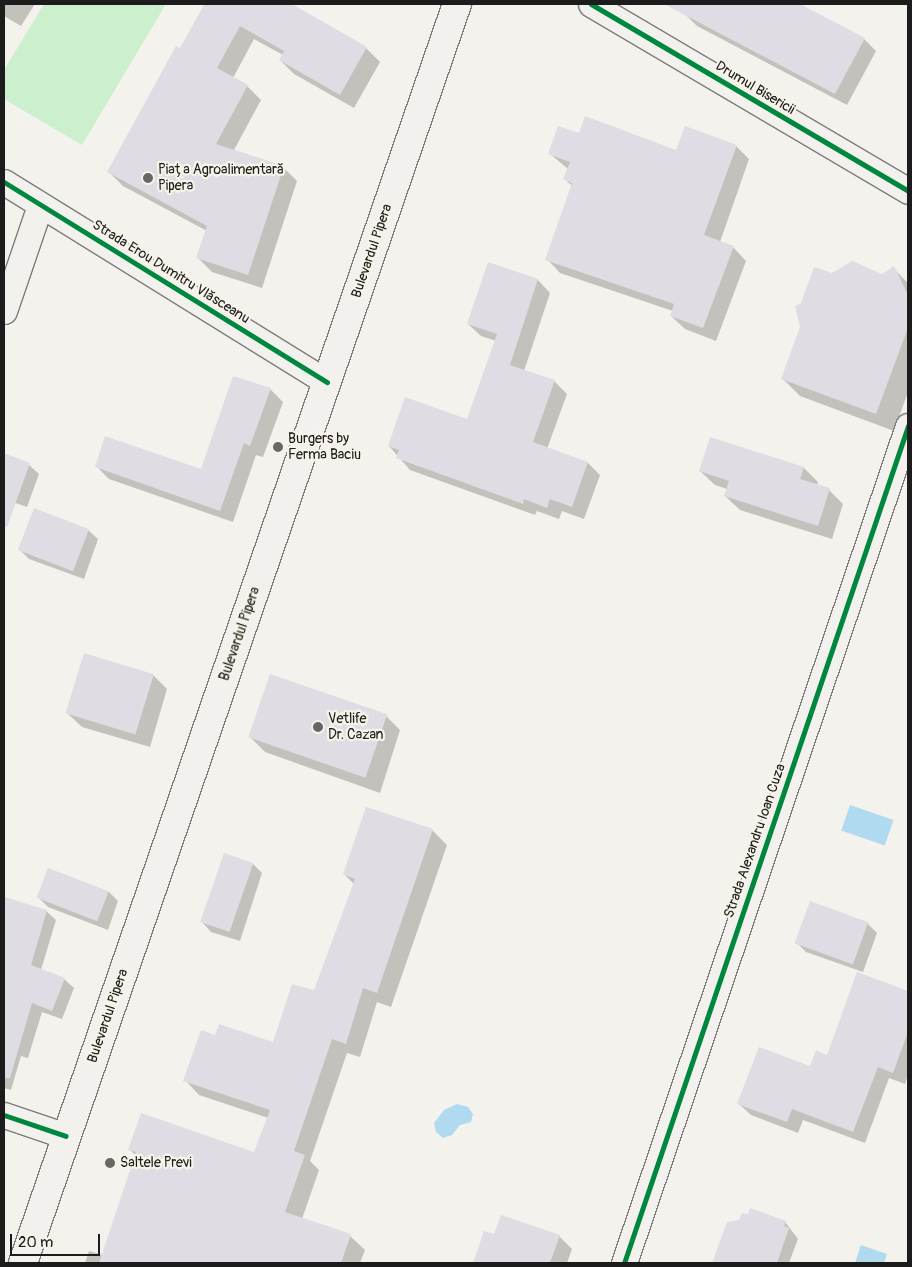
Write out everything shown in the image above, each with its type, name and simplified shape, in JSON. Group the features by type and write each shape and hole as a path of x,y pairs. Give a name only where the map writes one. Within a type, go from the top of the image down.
{"main road":[{"name":"Bulevardul Pipera","path":"22,1263 457,4"}],"street":[{"name":"Drumul Bisericii","path":"591,4 908,191"},
{"name":"Strada Erou Dumitru Vlăsceanu","path":"4,182 327,382"},
{"path":"4,311 40,205"},
{"name":"Strada Alexandru Ioan Cuza","path":"624,1263 908,426"},
{"path":"4,1115 66,1136"}],"green space":[{"path":"44,4 166,4 82,145 4,99 4,70"}],"water":[{"path":"850,805 893,820 885,846 841,831"},
{"path":"457,1104 468,1107 473,1114 471,1122 460,1125 452,1135 443,1138 436,1132 434,1123 444,1110"},
{"path":"861,1245 887,1254 884,1263 855,1263"}],"building":[{"path":"201,4 292,4 367,47 340,95 279,60 284,51 240,26 217,68 248,85 216,144 284,166 248,275 196,258 207,226 107,172 176,46 180,48 204,5"},
{"path":"664,4 800,4 865,38 835,94"},
{"path":"585,116 676,150 685,126 737,145 704,235 734,246 703,328 670,316 674,304 545,260 572,183 563,179 570,162 548,154 558,126 579,133"},
{"path":"852,261 882,274 894,266 908,295 908,328 876,414 781,379 800,327 795,306 801,303 814,267 832,273"},
{"path":"488,262 538,279 510,365 555,380 533,442 588,462 572,507 550,499 547,508 524,499 523,504 396,458 399,450 388,446 405,397 467,419 497,334 467,324"},
{"path":"233,376 271,388 250,446 244,443 220,511 95,467 105,436 201,469"},
{"path":"710,437 804,467 800,479 830,488 818,526 724,496 729,481 699,471"},
{"path":"4,453 30,463 7,527 4,526"},
{"path":"34,508 89,529 73,571 18,550"},
{"path":"84,653 154,674 135,735 66,713"},
{"name":"Vetlife Dr. Cazan","path":"270,674 387,714 365,778 248,737"},
{"path":"366,807 433,829 377,993 363,988 346,1044 332,1039 294,1151 305,1155 285,1212 351,1234 341,1263 99,1263 136,1152 128,1150 141,1113 254,1152 270,1110 183,1081 201,1030 215,1035 219,1024 273,1042 292,984 314,990 355,879 343,874"},
{"path":"224,853 253,863 230,932 200,922"},
{"path":"48,868 109,891 97,921 37,898"},
{"path":"4,897 47,910 31,965 65,978 52,1011 32,1003 10,1078 4,1078"},
{"path":"810,901 868,922 853,964 795,943"},
{"path":"857,972 908,991 908,1032 893,1073 878,1067 853,1132 792,1109 787,1122 737,1104 759,1047 810,1066 816,1050 827,1055"},
{"path":"750,1208 786,1221 784,1226 789,1228 777,1263 712,1263 727,1222 739,1220 742,1213 748,1214"},
{"path":"501,1215 560,1235 550,1263 473,1263 484,1231 494,1234"}],"cycle path":[{"path":"591,4 908,191"},
{"path":"4,182 327,382"},
{"path":"624,1263 908,426"},
{"path":"4,1115 66,1136"}],"place":[{"name":"Piața Agroalimentară Pipera","path":"148,178"},
{"name":"Burgers by Ferma Baciu","path":"278,447"},
{"name":"Vetlife Dr. Cazan","path":"318,727"},
{"name":"Saltele Previ","path":"110,1163"}]}
